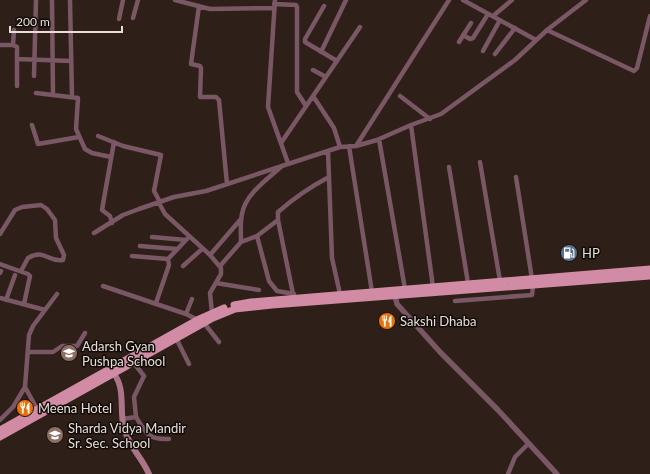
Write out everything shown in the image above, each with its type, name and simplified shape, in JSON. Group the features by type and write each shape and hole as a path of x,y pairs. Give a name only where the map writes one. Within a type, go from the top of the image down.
{"main road":[{"path":"0,437 46,408 114,374 176,338 212,313 229,306 294,296 372,292 394,293 466,291 650,269"},
{"path":"58,402 201,321 235,309 351,299 394,293 405,288 468,283 491,287 500,281 532,282 650,276"},
{"path":"114,374 119,382 122,418 130,445 141,458 149,474"},
{"path":"0,430 37,409 46,408"}],"street":[{"path":"34,76 36,0"},
{"path":"52,0 53,95"},
{"path":"70,0 72,97"},
{"path":"119,19 122,0"},
{"path":"133,18 138,0"},
{"path":"175,0 215,9 274,4 296,5 297,89 306,106"},
{"path":"197,0 198,6 191,64 200,66 201,68 200,97 216,97 219,100 227,184"},
{"path":"321,52 346,0"},
{"path":"356,146 450,0"},
{"path":"463,0 536,40"},
{"path":"493,16 512,0"},
{"path":"94,233 123,216 160,202 227,184 340,147 356,146 379,139 441,114 515,60 547,30 586,0"},
{"path":"274,4 268,107 281,144 286,164"},
{"path":"324,6 305,38 308,44 337,61"},
{"path":"463,35 470,39 473,38 488,14"},
{"path":"547,30 634,70 637,68 650,16"},
{"path":"483,51 500,20"},
{"path":"459,42 471,23"},
{"path":"281,144 360,27"},
{"path":"495,54 515,28"},
{"path":"13,45 14,30"},
{"path":"0,45 13,45 17,47 16,86"},
{"path":"17,59 71,61"},
{"path":"313,70 326,78"},
{"path":"36,93 78,98 75,126 79,137 88,152 111,157"},
{"path":"313,96 334,128 340,147"},
{"path":"400,96 430,118"},
{"path":"32,125 38,144 79,137"},
{"path":"411,125 434,286"},
{"path":"98,136 114,142 161,154 154,190 165,214 188,239 210,255 220,266 221,274 210,293 212,313"},
{"path":"379,139 405,288"},
{"path":"112,223 110,216 102,210 114,142"},
{"path":"349,146 372,292"},
{"path":"328,151 332,258 340,294"},
{"path":"480,162 500,281"},
{"path":"241,242 242,212 252,195 286,164"},
{"path":"449,167 468,283"},
{"path":"257,236 269,281 277,291 294,296 278,220 278,212 291,201 329,177"},
{"path":"454,301 532,295 532,282 516,177"},
{"path":"0,234 15,210 22,207 42,205 55,220 56,238 64,255 63,260 55,260 43,254 37,254 28,258 21,271"},
{"path":"210,255 241,219"},
{"path":"220,266 241,242 257,236 278,220"},
{"path":"152,238 188,239"},
{"path":"156,303 169,265 168,260 188,239"},
{"path":"140,246 177,250"},
{"path":"183,266 202,249"},
{"path":"132,256 168,260"},
{"path":"0,264 28,274 30,278 24,304"},
{"path":"6,300 15,275"},
{"path":"216,283 260,290"},
{"path":"103,286 156,303 201,321 219,342"},
{"path":"491,287 495,298"},
{"path":"463,300 466,291"},
{"path":"394,293 397,304 440,352 498,410 557,474"},
{"path":"0,420 13,407 25,387 29,335 33,326 57,294"},
{"path":"0,298 45,310"},
{"path":"186,314 192,299"},
{"path":"28,352 53,352 62,346 77,346 84,333"},
{"path":"176,338 189,364"},
{"path":"134,362 144,376 134,397 136,417 148,436 158,439 169,439"},
{"path":"25,387 37,409"},
{"path":"122,418 136,417"},
{"path":"508,474 515,457 528,444"}],"place":[{"name":"HP","path":"569,253"},
{"name":"Sakshi Dhaba","path":"387,321"},
{"name":"Adarsh Gyan Pushpa School","path":"69,353"},
{"name":"Meena Hotel","path":"25,408"},
{"name":"Sharda Vidya Mandir Sr. Sec. School","path":"55,435"}]}
